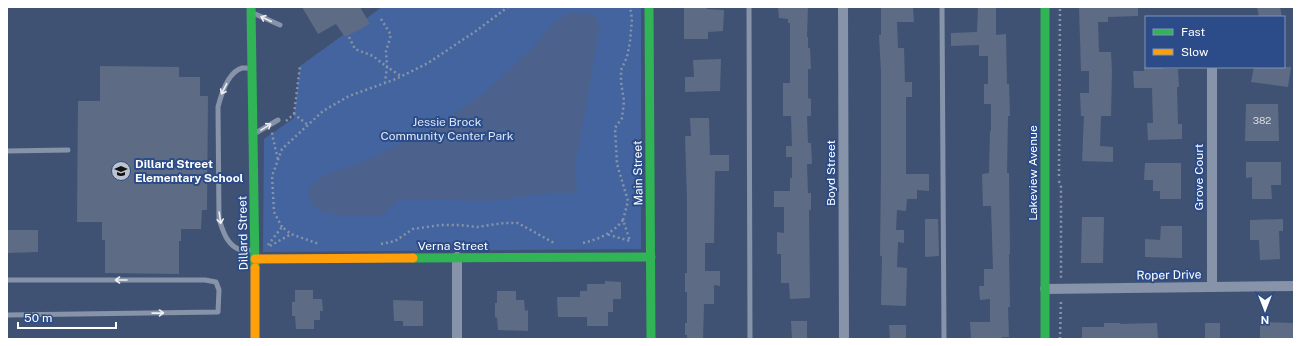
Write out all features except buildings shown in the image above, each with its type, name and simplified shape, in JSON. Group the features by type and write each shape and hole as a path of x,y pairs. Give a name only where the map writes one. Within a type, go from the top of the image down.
{"street":[{"name":"Main Street","path":"649,7 652,257 651,339"},
{"name":"Boyd Street","path":"843,7 844,339"},
{"name":"Lakeview Avenue","path":"1045,7 1045,339"},
{"name":"Dillard Street","path":"251,10 255,339"},
{"name":"Grove Court","path":"1212,68 1212,287"},
{"name":"Verna Street","path":"255,254 457,258 652,257"},
{"path":"457,258 457,339"},
{"name":"Roper Drive","path":"1045,289 1294,286"}],"lane":[{"path":"749,7 750,339"},
{"path":"942,7 944,339"},
{"path":"251,10 280,25"},
{"path":"252,68 241,68 230,78 221,94 218,107 219,218 223,234 230,244 241,250 255,254"},
{"path":"253,135 278,120"},
{"path":"7,151 68,150"},
{"path":"7,280 205,280 216,282 219,290 218,312 7,315"}],"path":[{"path":"582,243 596,239 616,229 623,220 628,201 616,164 615,128 622,118 624,101 621,70 627,57 630,42 632,19 630,7"},
{"path":"1060,7 1060,339"},
{"path":"321,244 315,244 291,234 282,227 274,212 272,176 282,150 322,111 348,96 401,76 428,63 476,31 506,8"},
{"path":"381,19 390,35 386,51 385,82"},
{"path":"350,37 355,49 373,56 386,67 401,76"},
{"path":"283,124 294,114 300,66"},
{"path":"294,114 308,125"},
{"path":"275,131 272,134 278,160"},
{"path":"606,234 630,241 623,220"},
{"path":"376,246 395,241 414,229 440,225 478,227 504,223 518,224 554,243 561,244"},
{"path":"282,227 267,248 291,234"}],"green space":[{"name":"Jessie Brock Community Center Park","path":"382,7 641,7 641,249 263,252 264,139 294,118 300,66"}],"shaded area":[{"path":"569,13 589,13 597,18 599,29 575,164 577,193 555,193 487,201 400,199 381,216 339,215 321,212 311,204 309,193 312,184 323,176 369,159 439,125 489,89 531,49 555,22"}],"traffic: fast":[{"path":"251,7 255,268"},
{"path":"649,7 651,339"},
{"path":"1045,7 1045,339"},
{"path":"413,258 651,257"}],"traffic: slow":[{"path":"255,259 413,258"},
{"path":"255,268 255,339"}],"place":[{"name":"Dillard Street Elementary School","path":"121,171"}]}
